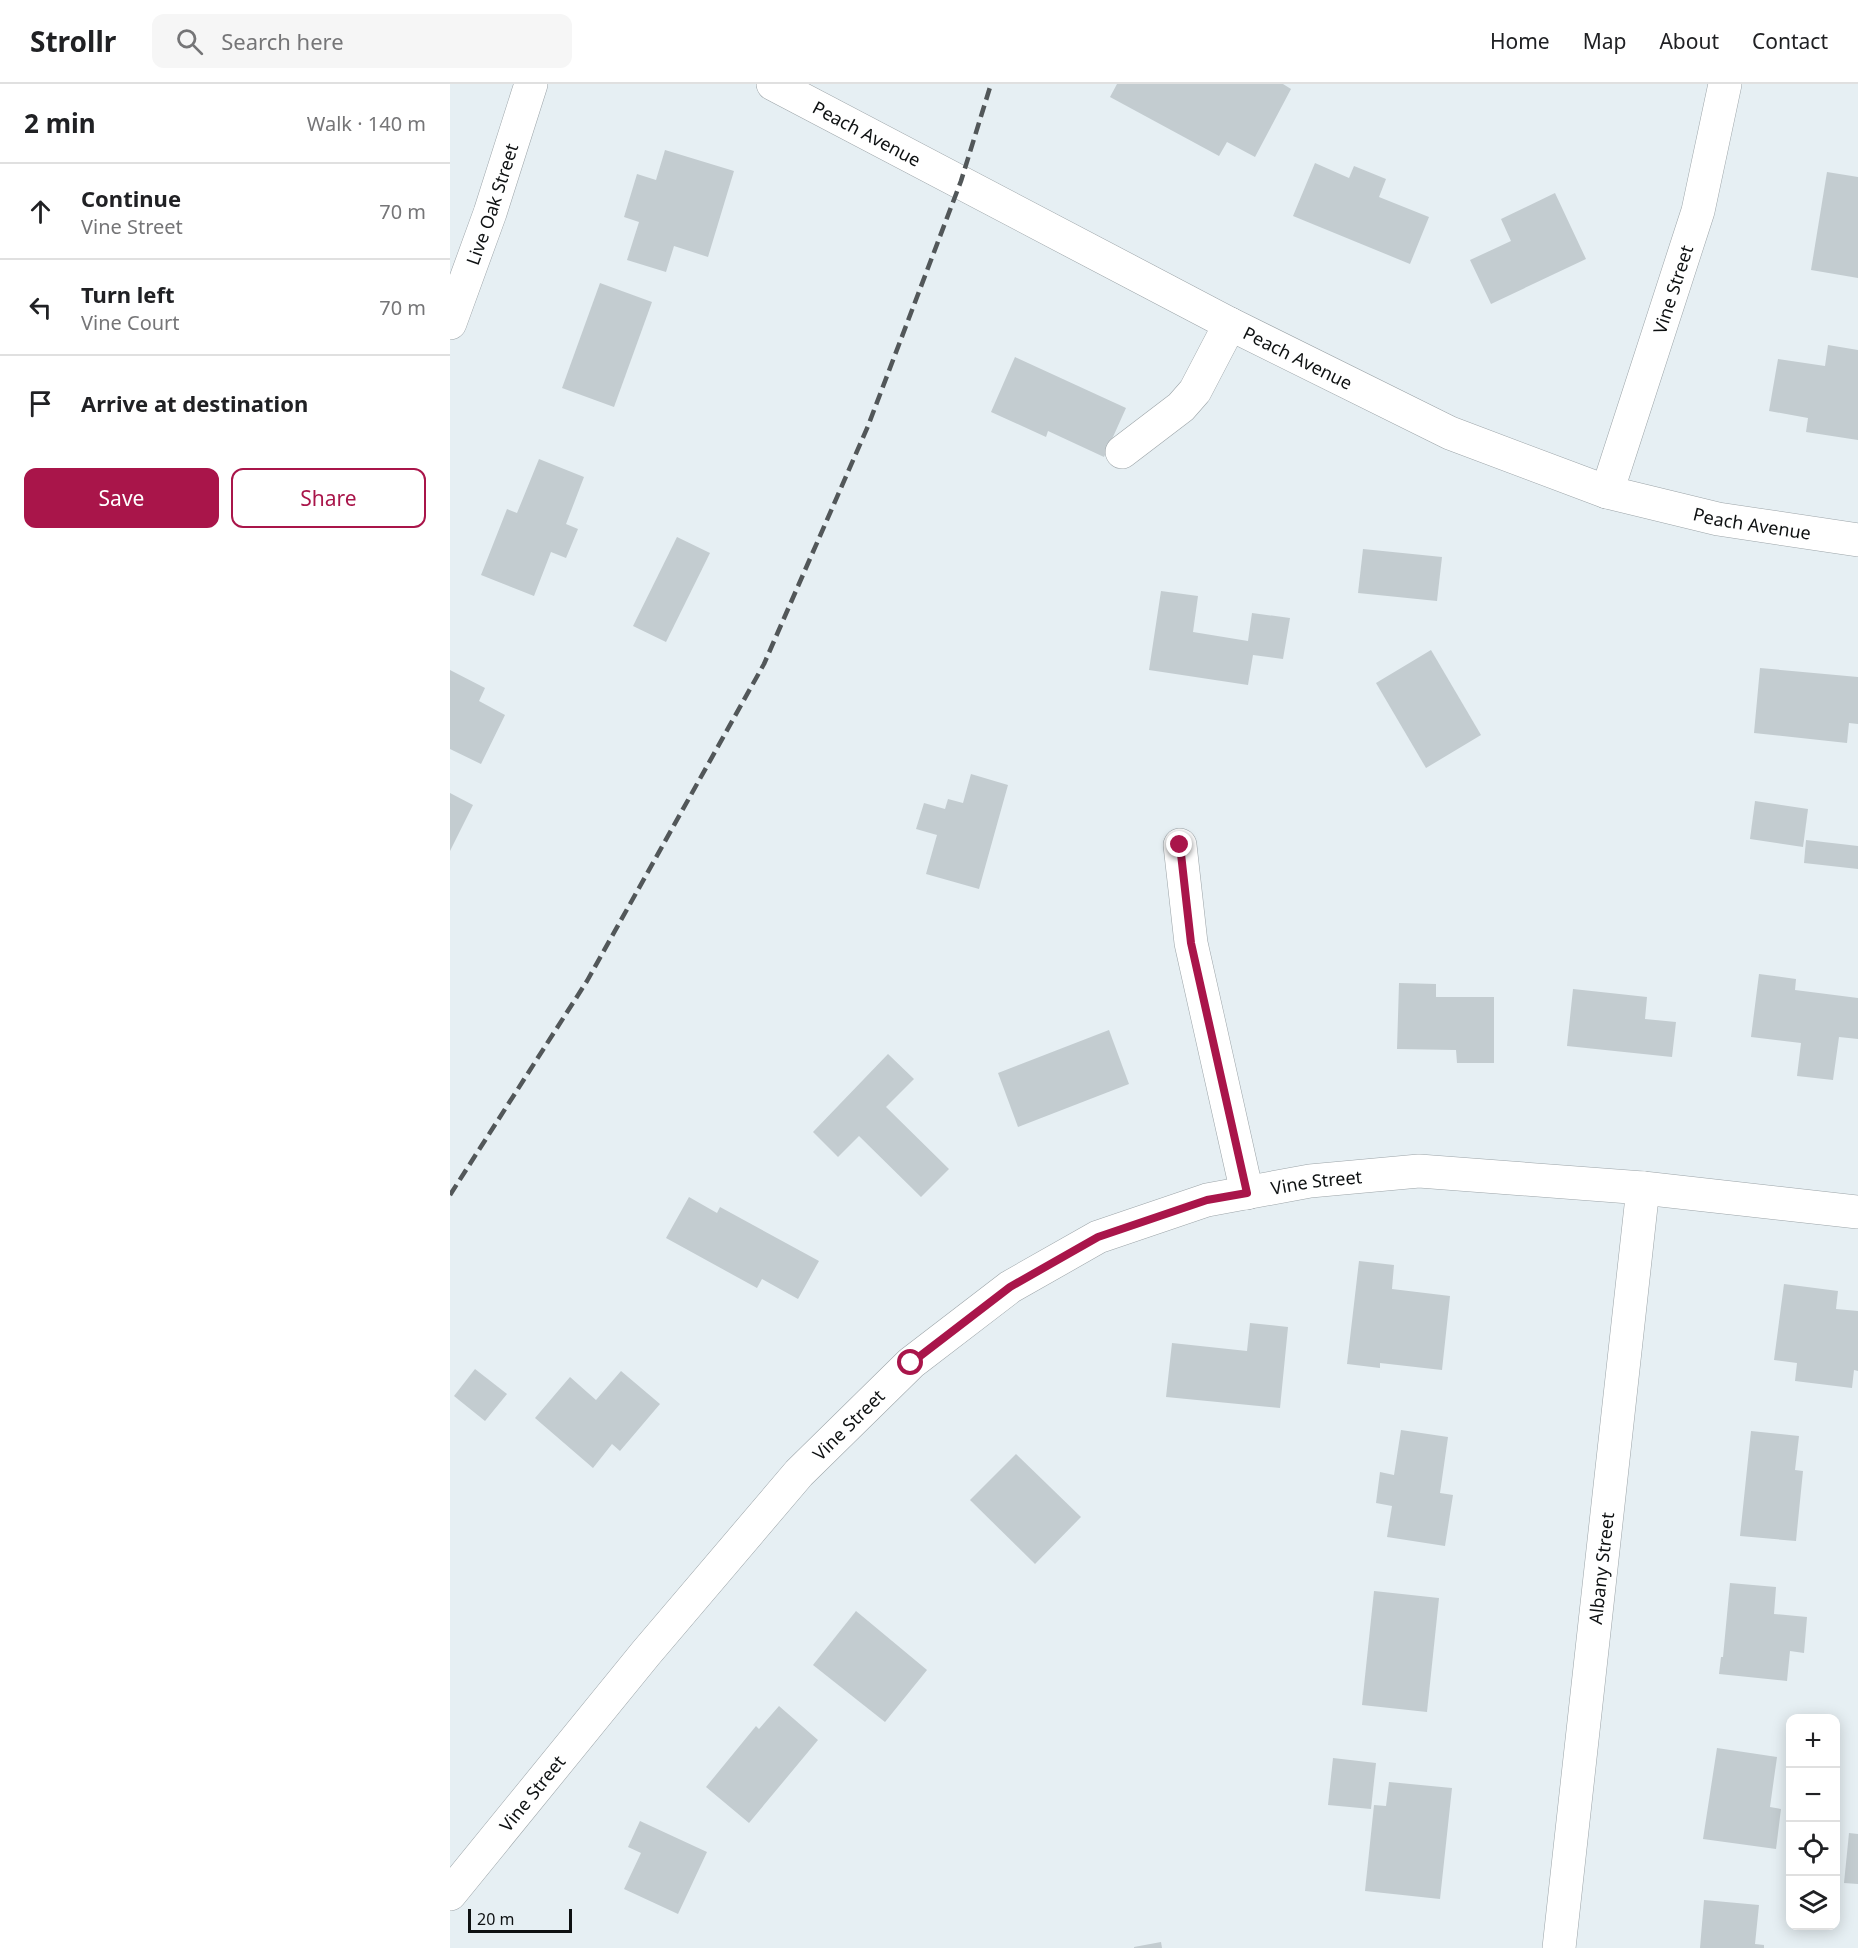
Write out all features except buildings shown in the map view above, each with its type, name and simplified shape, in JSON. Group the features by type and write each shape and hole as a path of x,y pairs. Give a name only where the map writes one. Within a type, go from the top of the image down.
{"street":[{"name":"Live Oak Street","path":"450,323 490,213 531,84"},
{"name":"Peach Avenue","path":"774,84 1230,324 1450,433 1607,492 1718,519 1858,540"},
{"name":"Vine Street","path":"1607,492 1698,212 1725,84"},
{"path":"1122,452 1181,407 1195,391 1230,324"},
{"path":"1180,845 1191,943 1247,1193"},
{"name":"Vine Street","path":"450,1894 646,1653 799,1473 911,1363 1010,1287 1098,1237 1207,1200 1310,1181 1419,1172 1643,1188 1858,1212"},
{"name":"Albany Street","path":"1559,1948 1643,1188"}],"railway":[{"path":"450,1195 587,981 764,664 868,426 961,181 991,84"}],"route":[{"path":"911,1363 1010,1287 1098,1237 1207,1200 1247,1193 1191,943 1180,845"}]}
